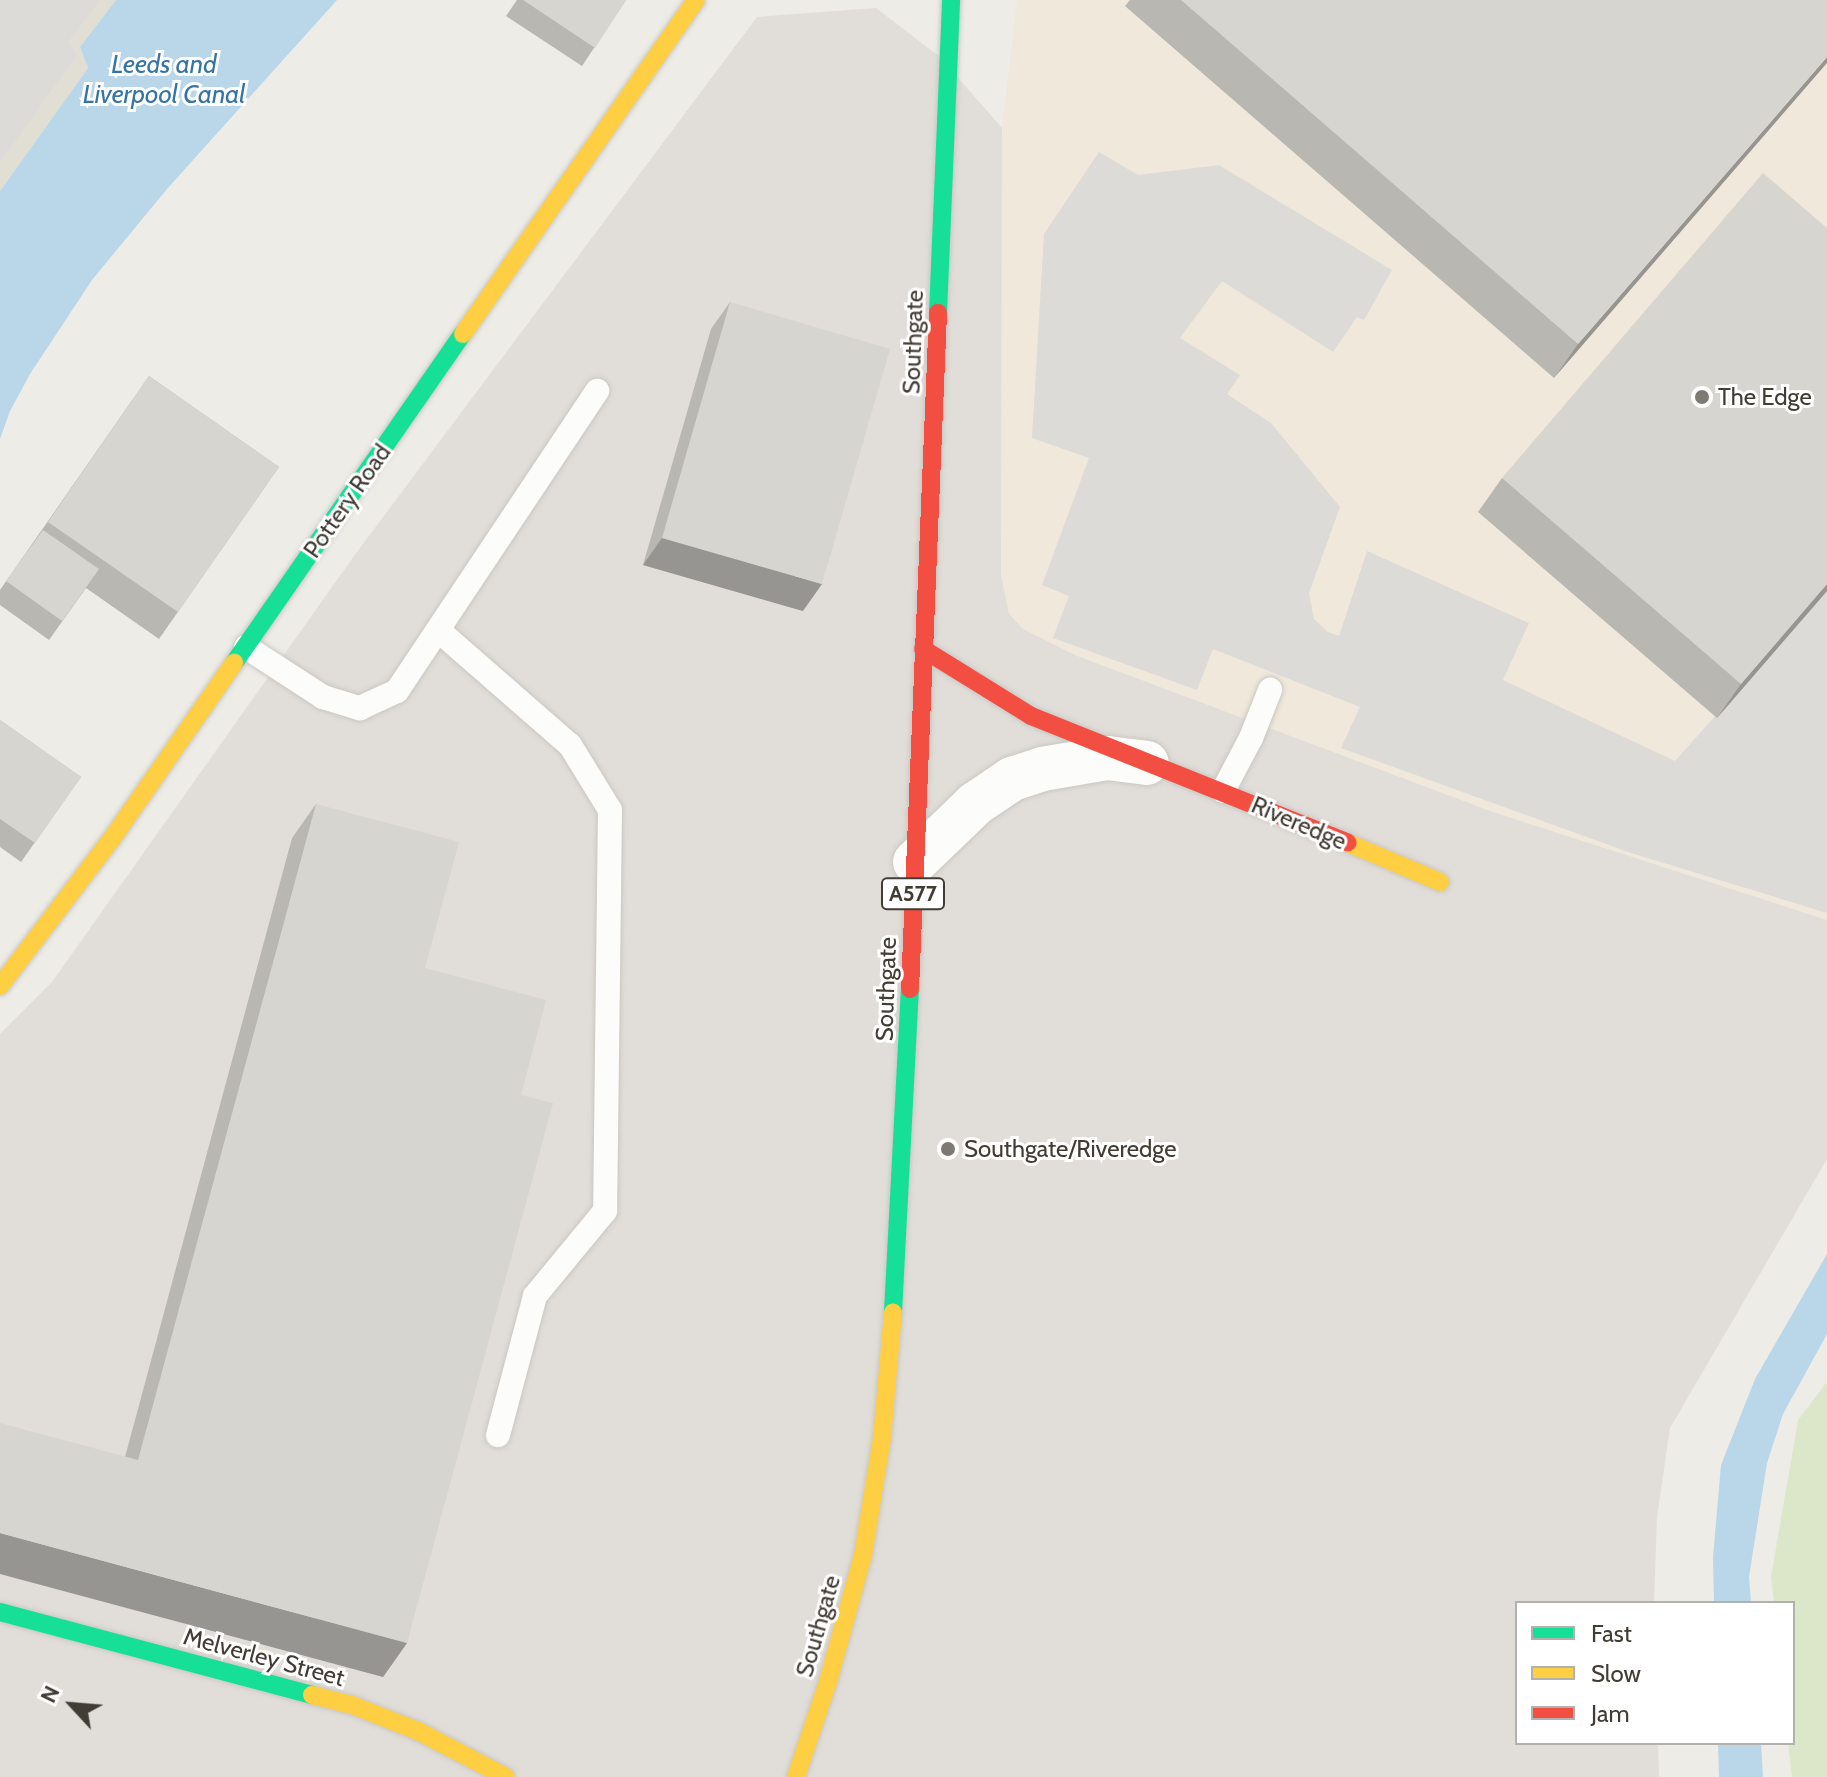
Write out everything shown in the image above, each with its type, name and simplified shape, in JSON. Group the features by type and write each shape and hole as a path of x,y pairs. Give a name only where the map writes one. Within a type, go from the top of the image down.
{"main road":[{"name":"Southgate","path":"796,1777 828,1682 863,1555 882,1438 903,1146 951,0"},
{"name":"Pottery Road","path":"0,986 111,840 699,4"},
{"name":"Riveredge","path":"923,649 1031,716 1223,791 1440,882"},
{"name":"Melverley Street","path":"0,1612 352,1705 418,1731 506,1777"}],"street":[{"name":"Riveredge","path":"915,862 975,804 1012,779 1042,769 1107,758 1157,765"}],"lane":[{"path":"246,647 323,697 360,708 397,691 597,391"},
{"path":"438,630 570,745 610,810 605,1211 535,1296 498,1435"},
{"path":"1223,791 1251,738 1270,690"}],"shaded area":[{"path":"0,0 116,0 80,47 88,68 0,191"},
{"path":"0,0 100,0 68,42 77,55 0,162"},
{"path":"1017,0 1827,0 1827,920 1493,812 1044,643 1023,629 1009,614 1001,575 1002,128"},
{"path":"876,8 940,57 1002,128 1001,575 1009,614 1023,629 1075,655 1493,812 1827,920 1827,1159 1670,1428 1657,1517 1654,1601 1515,1601 1515,1745 1658,1745 1659,1777 0,1777 0,1034 52,982 354,556 757,17"},
{"path":"1099,152 1138,175 1219,165 1392,270 1364,320 1357,317 1333,352 1222,281 1180,338 1240,375 1227,394 1271,423 1340,507 1309,593 1314,619 1328,632 1339,636 1367,551 1529,623 1503,680 1675,761 1827,591 1827,913 1631,853 1341,748 1360,707 1213,649 1197,690 1053,638 1069,596 1042,585 1089,458 1032,438 1044,234"}],"green space":[{"path":"1827,1382 1827,1777 1792,1777 1788,1745 1795,1745 1795,1601 1774,1601 1771,1577 1798,1420"}],"water":[{"name":"Leeds and Liverpool Canal","path":"116,0 337,0 167,189 92,280 30,374 10,411 0,439 0,191 88,68 80,47"},
{"path":"1827,1254 1827,1334 1783,1414 1767,1463 1749,1577 1751,1601 1714,1601 1713,1557 1721,1465 1755,1379"},
{"path":"1718,1745 1761,1745 1763,1777 1719,1777"}],"building":[{"path":"523,0 626,0 595,48"},
{"path":"1181,0 1827,0 1827,57 1578,344"},
{"name":"The Edge","path":"1763,173 1827,228 1827,584 1741,684 1502,478"},
{"path":"730,302 890,349 822,584 662,538"},
{"path":"149,376 279,467 178,612 48,522"},
{"path":"43,530 99,569 62,621 6,581"},
{"path":"0,720 81,777 35,843 0,819"},
{"path":"316,804 459,842 425,968 546,1000 521,1095 553,1103 407,1643 0,1533 0,1423 138,1460"}],"traffic: fast":[{"path":"938,313 951,0"},
{"path":"234,663 463,334"},
{"path":"893,1312 910,989"},
{"path":"0,1612 312,1695"}],"traffic: slow":[{"path":"463,334 696,0"},
{"path":"0,986 111,840 234,663"},
{"path":"1348,843 1440,882"},
{"path":"796,1777 828,1682 863,1555 882,1438 893,1312"},
{"path":"312,1695 352,1705 418,1731 506,1777"}],"traffic: jam":[{"path":"910,989 938,313"},
{"path":"923,649 1031,716 1348,843"}],"place":[{"name":"The Edge","path":"1702,397"},
{"name":"Southgate/Riveredge","path":"948,1149"}]}
